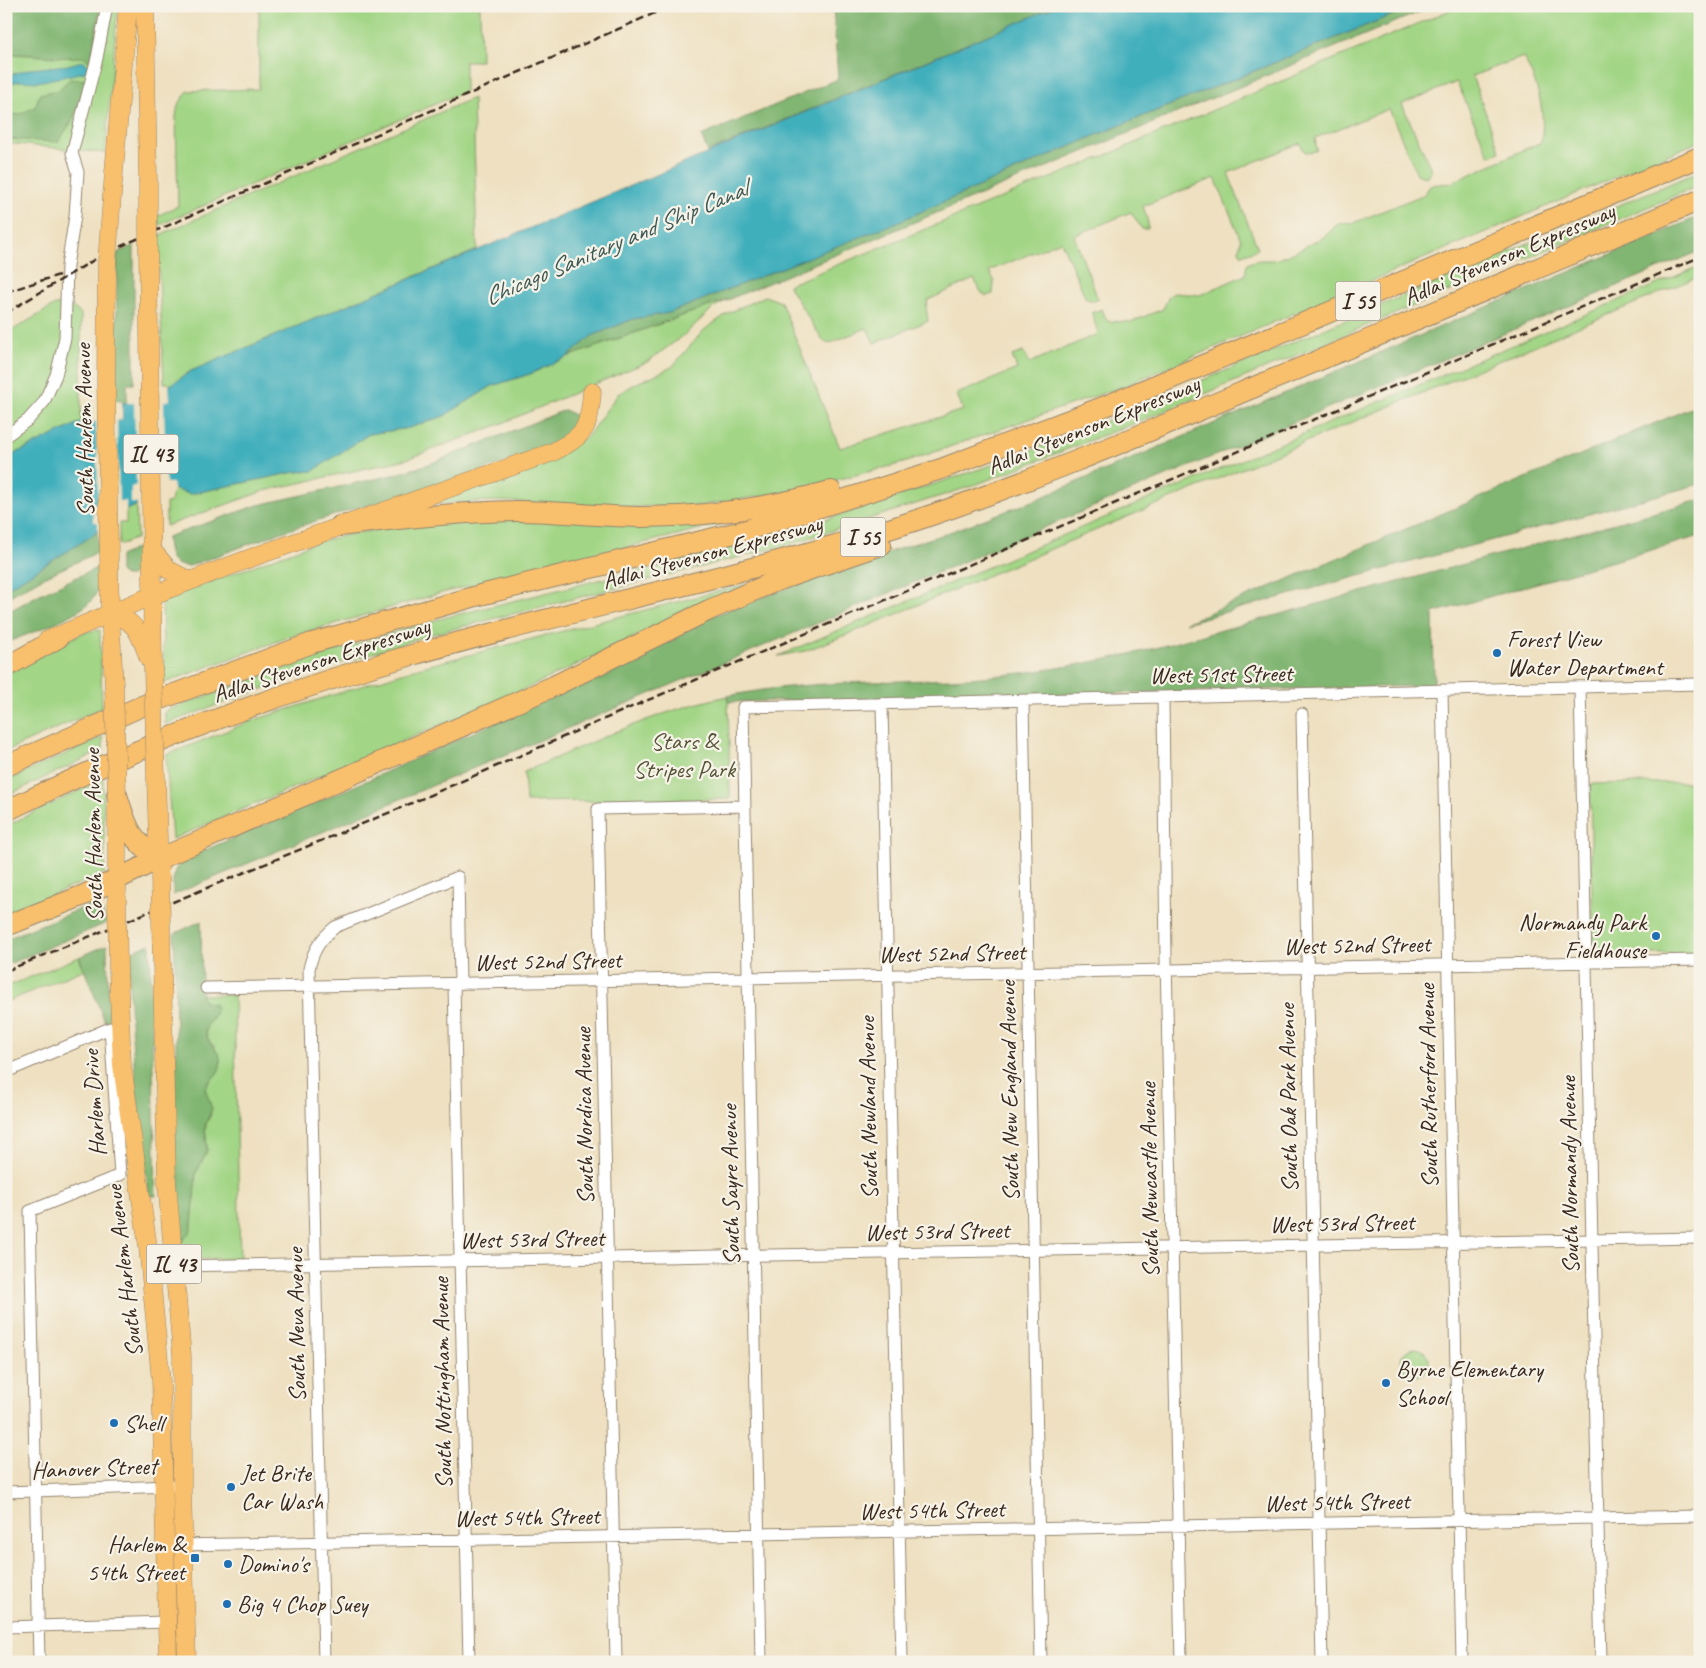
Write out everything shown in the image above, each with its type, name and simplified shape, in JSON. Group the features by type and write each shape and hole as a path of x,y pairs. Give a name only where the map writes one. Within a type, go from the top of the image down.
{"highway":[{"name":"Adlai Stevenson Expressway","path":"6,766 142,706 312,643 480,595 747,530 864,494 1014,442 1108,405 1700,157"},
{"name":"Adlai Stevenson Expressway","path":"6,811 91,771 160,742 285,695 348,674 480,636 725,576 824,549 916,520 1092,455 1700,200"},
{"path":"340,526 444,513 520,512 643,517 728,512 810,496 1014,442"},
{"path":"6,926 107,896 159,867 528,698 709,610 776,581 1000,503 1092,455"},
{"path":"6,667 58,638"},
{"path":"117,795 126,824 134,838 159,867"}],"main road":[{"name":"South Harlem Avenue","path":"128,6 112,196 106,302 110,613 117,795 107,896 122,1065 138,1192 148,1246 162,1395 168,1662"},
{"name":"South Harlem Avenue","path":"146,6 153,669 162,966 164,1126 182,1356 182,1486 187,1662"},
{"path":"6,656 24,646 58,638 110,613 190,581 562,448 582,432 590,419 592,392"},
{"path":"152,550 169,570 190,581"},
{"path":"110,613 127,619 138,630 153,669"}],"street":[{"path":"6,436 28,420 44,402 56,375 65,338 67,266 75,216 78,172 72,153 97,58 107,6"},
{"name":"West 51st Street","path":"743,707 1700,684"},
{"name":"South Normandy Avenue","path":"1580,687 1601,1662"},
{"name":"South Rutherford Avenue","path":"1442,690 1446,964 1462,1662"},
{"name":"South Newcastle Avenue","path":"1163,697 1166,970 1181,1662"},
{"name":"South New England Avenue","path":"1023,700 1041,1662"},
{"name":"South Newland Avenue","path":"882,704 886,975 902,1662"},
{"name":"South Sayre Avenue","path":"743,707 761,1662"},
{"name":"South Oak Park Avenue","path":"1302,714 1322,1662"},
{"name":"South Nordica Avenue","path":"616,1662 598,809 745,806"},
{"name":"South Nottingham Avenue","path":"458,877 457,984 460,1262 469,1662"},
{"name":"South Neva Avenue","path":"324,1662 309,986 312,955 320,940 336,927 458,877"},
{"name":"West 52nd Street","path":"206,988 1700,960"},
{"name":"Harlem Drive","path":"6,1072 110,1028 120,1175 30,1211 35,1491"},
{"name":"West 53rd Street","path":"174,1266 1700,1238"},
{"name":"Hanover Street","path":"6,1492 182,1486"},
{"path":"35,1491 39,1662"},
{"name":"West 54th Street","path":"165,1546 1700,1516"},
{"path":"6,1627 166,1622"}],"green space":[{"path":"6,6 118,6 105,153 6,143"},
{"path":"6,6 100,6 91,63 84,57 6,54"},
{"path":"259,6 480,6 481,61 465,61 465,91 157,226 157,216 178,206 176,116 178,105 188,91 259,89"},
{"path":"833,6 1055,7 708,152 701,136 838,79"},
{"path":"1414,6 1434,6 732,298 567,357 592,336 633,319 669,313 895,223 1094,136"},
{"path":"1460,6 1700,6 1700,141 1124,386 903,463 793,491 698,506 619,507 495,501 434,504 434,498 587,437 618,394 672,367 704,330 728,313 765,296 781,302 840,448 963,410 957,394 1017,369 1012,356 1023,352 1029,363 1098,334 1092,313 1102,309 1107,321 1131,322 1163,309 1169,296 1174,293 1200,295 1245,275 1247,264 1256,261 1273,260 1288,255 1325,236 1341,223 1353,223 1425,194 1430,185 1451,183 1541,142 1540,98 1533,77 1523,57 1472,76 1500,152 1489,156 1457,82 1402,104 1431,169 1430,175 1424,177 1417,174 1389,109 1315,138 1317,150 1310,153 1304,151 1300,143 1228,173 1258,249 1242,255 1239,251 1241,240 1215,178 1143,206 1148,229 1142,229 1131,212 1074,236 1098,299 1095,301 1086,299 1061,241 989,271 994,280 993,294 986,296 981,292 974,279 928,300 926,307 928,321 874,343 867,328 830,343 823,341 788,285 1102,157"},
{"path":"70,79 87,80 72,121 58,142 6,139 6,115 21,114 35,107 40,94 58,90"},
{"path":"473,98 477,250 191,371 169,386 169,383 164,383 157,236"},
{"path":"1700,171 1700,185 1148,418 972,486 784,546 433,634 284,681 165,724 165,711 309,659 427,622 701,555 800,528 989,466 1082,431"},
{"path":"1700,216 1700,251 173,895 174,873 179,865 189,857 366,781 496,722 715,615 852,564 944,534 1028,503"},
{"path":"134,245 134,384 127,384 127,403 122,403 122,400 116,400 117,253"},
{"path":"1700,266 1700,276 861,629 805,651 778,656"},
{"path":"732,298 714,307 683,336 647,362 498,425 407,459 264,491 166,526 166,503 171,502 173,489 190,494 295,472 313,471 369,434 409,428 444,416 492,386 530,374 567,357"},
{"path":"69,304 81,314 81,422 6,458 6,334 55,305"},
{"path":"1700,404 1700,484 1185,623"},
{"path":"565,410 576,416 576,420 565,438 550,448 395,499 353,509 282,532 189,566 177,564 169,553 167,537 258,505 397,474 429,464"},
{"path":"1700,500 1700,536 1433,613 1434,683 1418,686 728,702 728,696 755,691 838,683 976,678 1052,669 1102,660 1152,649"},
{"path":"136,505 137,538 119,545 119,523 126,523 126,510"},
{"path":"440,519 737,520 445,592 289,637 164,683 162,600 317,542 351,534"},
{"path":"98,532 98,552 42,578 6,598 6,589"},
{"path":"137,548 138,571 131,576 125,576 120,572 120,556"},
{"path":"99,567 97,590 88,604 67,617 6,643 6,613 40,594"},
{"path":"747,584 521,691 172,839 166,755 254,720 418,668"},
{"path":"100,630 102,708 6,751 6,674 84,632"},
{"name":"Stars & Stripes Park","path":"728,696 730,799 526,802 524,772 649,719 701,702"},
{"path":"103,737 103,750 6,796 6,781"},
{"path":"103,779 105,873 6,914 6,826"},
{"path":"1700,782 1700,954 1595,954 1593,949 1590,784"},
{"path":"90,905 102,911 107,923 6,965 6,939"},
{"path":"201,921 202,998 204,1002 215,1005 216,1009 216,1013 206,1028 206,1032 209,1042 220,1058 220,1064 218,1072 205,1088 212,1109 205,1126 207,1151 196,1173 190,1233 181,1242 176,1195 174,1147 176,1007 174,934"},
{"path":"150,944 156,1196 149,1196 141,1135 135,1075 128,953"},
{"path":"107,945 109,1020 105,1022 79,957"},
{"path":"79,957 83,970 6,1002 6,987"},
{"path":"201,995 234,995 240,1259 183,1259 181,1242 190,1228 196,1174 207,1149 206,1127 211,1115 205,1088 213,1078 215,1047 208,1039 206,1030 207,1022 213,1018 215,1005 204,1002"},
{"path":"1415,1348 1425,1352 1429,1362 1425,1372 1415,1376 1405,1372 1401,1362 1405,1352"}],"water":[{"name":"Chicago Sanitary and Ship Canal","path":"1057,6 1414,6 1094,136 895,223 669,313 633,319 592,336 567,357 530,374 492,386 444,416 409,428 369,434 313,471 295,472 190,494 173,489 126,510 87,539 6,589 6,458 81,422 122,419 122,403 169,400 169,386 191,371"},
{"path":"82,61 90,66 85,72 38,82 20,81 6,84 6,76 30,69 68,65"}],"pier":[{"path":"169,383 170,400 164,402 166,483 173,483 173,492 137,508 137,503 131,503 131,487 136,485 134,403 127,403 127,401 167,398 167,386"},
{"path":"122,401 122,419 117,421 119,501 126,501 126,513 98,535 98,522 93,522 93,504 98,502 96,422 89,421 89,419 120,417 120,403"}],"railway":[{"path":"6,313 102,255 671,6"},
{"path":"6,971 398,809 641,703 1700,257"},
{"path":"6,292 59,275"}],"place":[{"name":"Forest View Water Department","path":"1497,653"},
{"name":"Normandy Park Fieldhouse","path":"1656,936"},
{"name":"Byrne Elementary School","path":"1386,1383"},
{"name":"Shell","path":"114,1423"},
{"name":"Jet Brite Car Wash","path":"231,1487"},
{"name":"Harlem & 54th Street","path":"195,1558"},
{"name":"Domino's","path":"228,1564"},
{"name":"Big 4 Chop Suey","path":"227,1604"}]}
